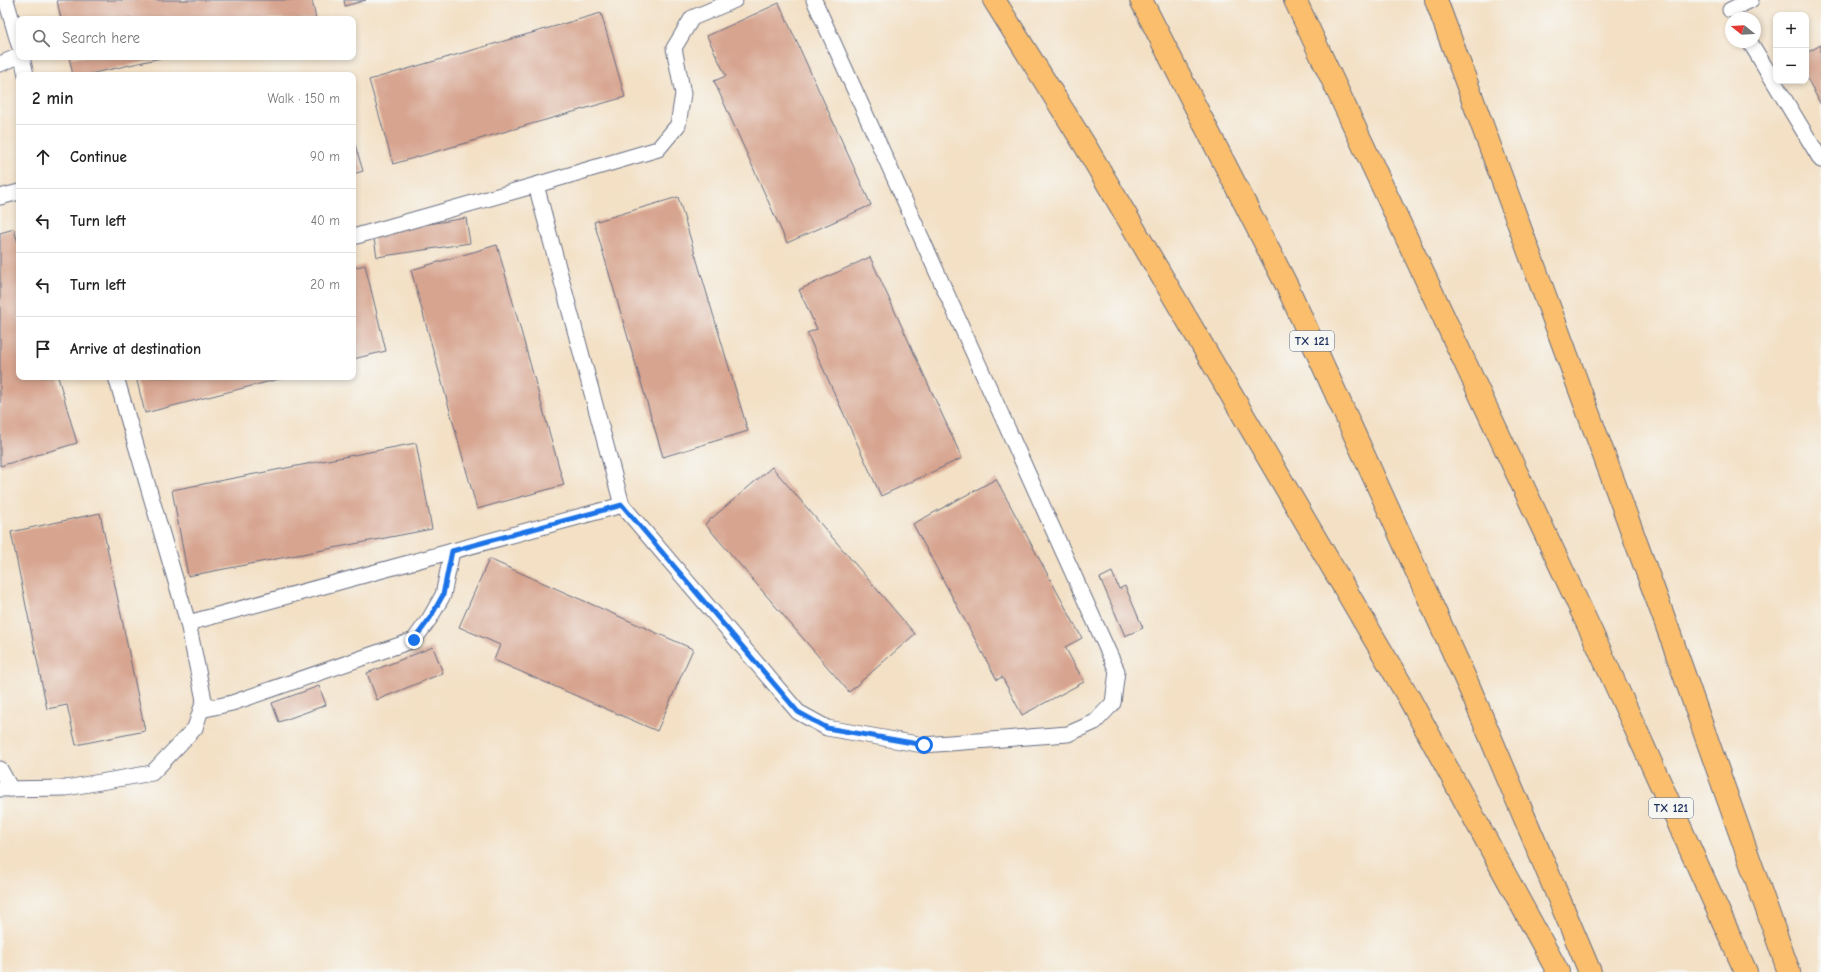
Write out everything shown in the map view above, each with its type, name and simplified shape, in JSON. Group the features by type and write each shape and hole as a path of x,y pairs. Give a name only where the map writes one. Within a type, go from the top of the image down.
{"highway":[{"path":"994,0 1090,154 1409,698 1558,972"},
{"name":"TX 121","path":"1141,0 1288,286 1470,689 1590,972"},
{"name":"TX 121","path":"1295,0 1597,644 1746,972"},
{"path":"1436,0 1668,629 1789,972"}],"lane":[{"path":"6,0 16,35"},
{"path":"356,236 658,149 678,125 683,94 674,48 692,18 734,0"},
{"path":"536,185 622,505 798,712 827,728 924,745 1068,734 1095,722 1113,703 1117,671 814,0"},
{"path":"1730,9 1751,0"},
{"path":"1754,48 1821,160"},
{"path":"0,64 16,57"},
{"path":"23,60 25,72"},
{"path":"0,197 16,193"},
{"path":"0,769 5,789 66,788 152,773 195,728 201,710 204,700 188,623 117,380"},
{"path":"188,623 622,505"},
{"path":"201,710 232,703 414,640 430,618 443,595 452,551"}],"building":[{"path":"57,0 312,0 315,16 60,16"},
{"path":"344,0 366,0 345,6"},
{"path":"779,3 871,205 787,243 714,81 726,76 707,36"},
{"path":"601,13 625,97 393,164 369,80"},
{"path":"1821,45 1821,105 1809,82 1809,51"},
{"path":"70,60 152,60 98,72 72,72"},
{"path":"356,148 363,171 356,173"},
{"path":"678,197 748,431 663,457 594,222"},
{"path":"466,218 470,243 377,257 373,233"},
{"path":"14,229 16,236 16,380 59,380 77,443 0,466 0,233"},
{"path":"497,245 564,485 477,509 411,270"},
{"path":"870,257 962,458 881,496 807,333 817,329 799,290"},
{"path":"365,265 386,351 356,358 356,267"},
{"path":"137,380 275,380 145,413"},
{"path":"416,443 432,529 188,576 172,490"},
{"path":"772,467 915,634 849,692 705,524"},
{"path":"996,479 1082,638 1065,647 1084,682 1022,715 1002,677 997,680 913,524"},
{"path":"100,513 145,731 76,745 67,705 47,709 11,532"},
{"path":"489,559 693,649 657,731 494,660 500,645 459,627"},
{"path":"1112,572 1119,589 1125,586 1143,628 1125,636 1100,578"},
{"path":"433,647 443,673 377,700 367,673"},
{"path":"319,686 326,705 279,722 272,703"}],"route":[{"path":"414,640 430,618 443,595 452,551 622,505 798,712 827,728 924,745"}]}
